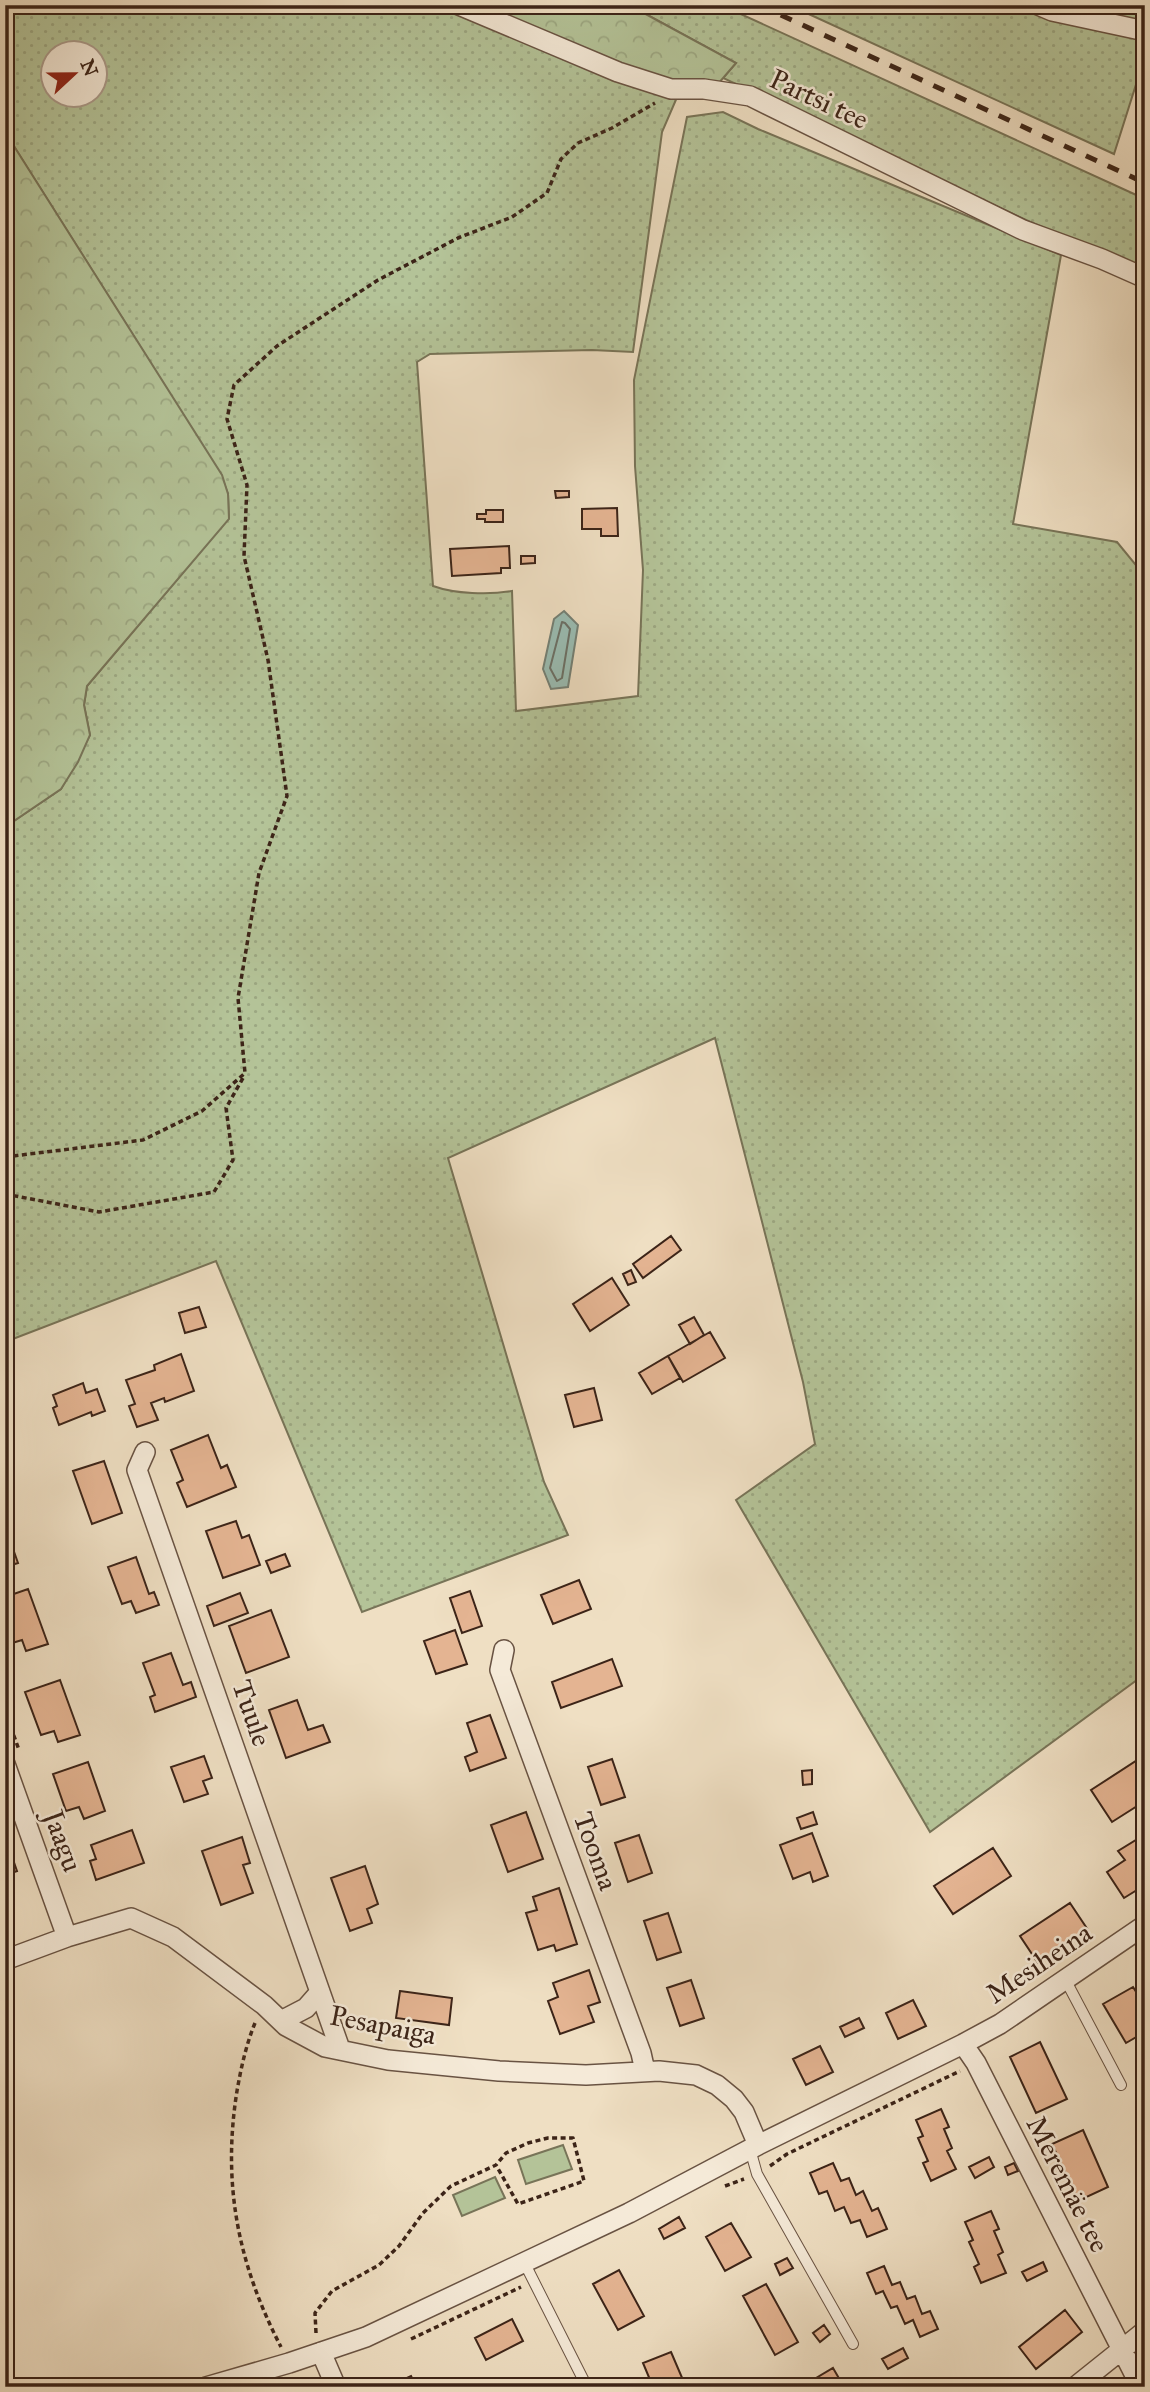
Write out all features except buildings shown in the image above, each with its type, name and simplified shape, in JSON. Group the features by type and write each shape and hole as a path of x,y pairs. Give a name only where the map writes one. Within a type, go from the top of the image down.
{"street":[{"name":"Partsi tee","path":"459,5 618,72 671,89 704,89 750,96 1023,230 1145,278"},
{"path":"1038,5 1145,31"},
{"name":"Tuule","path":"145,1452 137,1470 340,2049"},
{"name":"Tooma","path":"504,1650 500,1670 641,2053 645,2071"},
{"name":"Jaagu","path":"5,1764 67,1937"},
{"name":"Pesapaiga","path":"5,1960 67,1937 131,1918 173,1937 281,2021 325,2047 388,2060 499,2071 586,2075 645,2071 696,2075 717,2085 734,2099 744,2112 754,2147"},
{"name":"Mesiheina","path":"963,2045 1000,2024 1145,1925"},
{"path":"281,2021 306,2008 320,1992"},
{"path":"206,2387 366,2337 629,2213 754,2147 963,2045"},
{"name":"Meremäe tee","path":"963,2045 976,2063 1141,2387"},
{"path":"1075,2387 1145,2331"},
{"path":"321,2352 337,2387"}],"lane":[{"path":"1065,1978 1121,2085"},
{"path":"754,2147 757,2174 853,2344"},
{"path":"524,2262 587,2387"}],"path":[{"path":"5,1194 99,1212 214,1192 233,1160 226,1108 245,1073 238,998 259,873 287,796 268,660 244,556 247,485 227,419 234,385 277,346 378,280 458,238 512,216 547,193 561,159 578,143 612,128 651,104 664,100"},
{"path":"5,1157 143,1140 202,1111 245,1073"},
{"path":"264,2006 250,2035 240,2071 233,2119 230,2170 239,2239 258,2294 289,2363"},
{"path":"321,2352 315,2331 315,2313 332,2291 379,2265 399,2246 423,2213 450,2186 496,2165 506,2153 548,2138 573,2138 584,2181 518,2204 496,2165"}],"green space":[{"path":"5,5 436,5 678,95 662,132 633,352 592,350 430,354 417,362 433,586 472,593 512,591 516,711 638,696 643,570 635,466 634,380 687,117 723,112 1061,255 1013,524 1117,542 1140,570 1140,665 1145,666 1145,1674 930,1832 736,1500 815,1444 803,1382 715,1038 448,1158 544,1482 568,1535 362,1612 216,1261 5,1342 5,827 61,789 90,735 84,705 87,686 229,518 228,494 221,475 5,132"},
{"path":"477,5 629,5 736,63 718,84 677,83 640,74"},
{"path":"629,5 721,5 1145,199 1145,272 1026,220 723,78 736,63"},
{"path":"789,5 1145,5 1145,56 1114,154"},
{"path":"5,132 222,475 228,494 229,519 87,686 84,705 90,735 78,762 61,789 5,827"},
{"path":"563,2145 572,2169 526,2184 518,2160"},
{"path":"495,2177 505,2198 462,2216 453,2195"}],"water":[{"path":"564,611 578,625 568,687 551,689 543,669 554,619"}],"railway":[{"path":"759,5 1145,183"}]}
